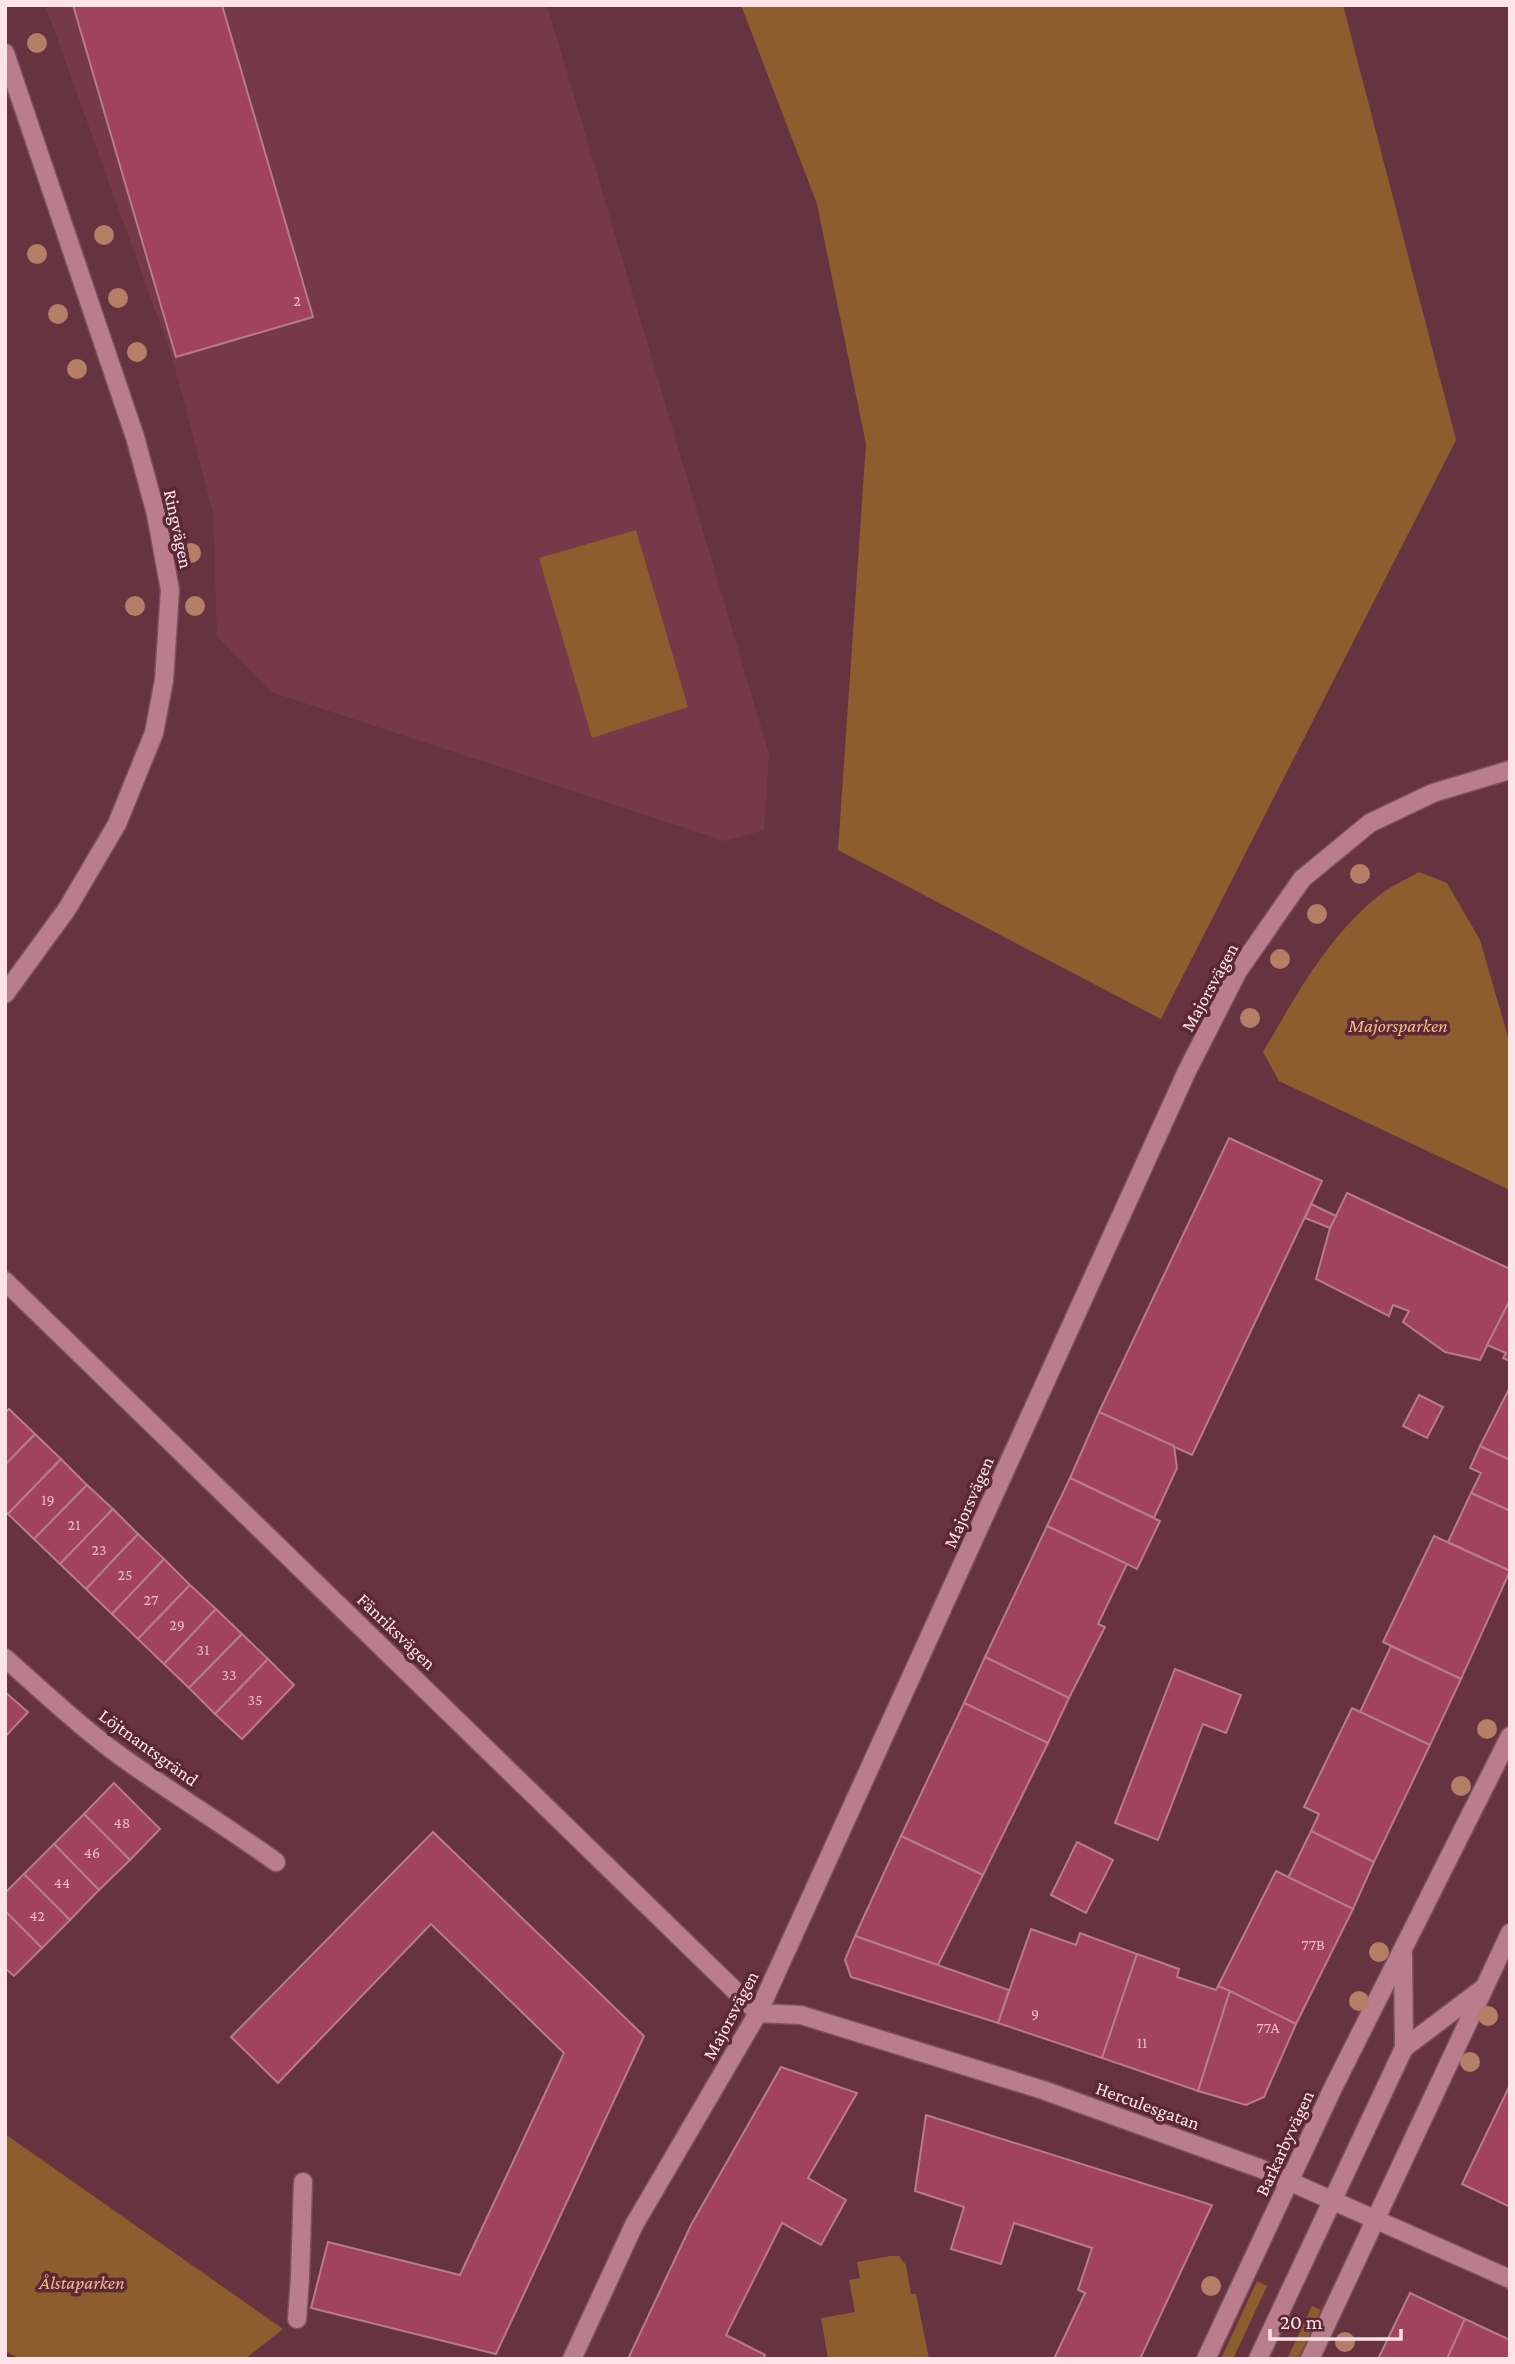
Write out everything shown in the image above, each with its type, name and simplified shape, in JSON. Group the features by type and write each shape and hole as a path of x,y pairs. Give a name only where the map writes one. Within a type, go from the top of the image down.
{"street":[{"name":"Ringvägen","path":"5,53 135,438 156,514 170,590 164,680 154,733 117,824 67,909 5,994"},
{"name":"Majorsvägen","path":"572,2359 634,2225 758,2013 1187,1071 1238,971 1302,879 1370,823 1433,793 1510,769"},
{"name":"Fänriksvägen","path":"5,1281 758,2013"},
{"name":"Löjtnantsgränd","path":"5,1658 132,1765 276,1861"},
{"name":"Barkarbyvägen","path":"1206,2359 1403,1948 1510,1736"},
{"name":"Barkarbyvägen","path":"1310,2359 1510,1933"},
{"name":"Barkarbyvägen","path":"1258,2359 1404,2048 1403,1948"},
{"name":"Barkarbyvägen","path":"1404,2048 1484,1988"},
{"name":"Herculesgatan","path":"758,2013 801,2015 1044,2090 1259,2168 1510,2279"},
{"path":"297,2319 303,2182"}],"shaded area":[{"path":"45,5 547,5 769,754 764,830 725,841 271,692 217,636 213,512 172,357"}],"green space":[{"path":"741,5 1343,5 1456,440 1161,1019 838,850 866,444 817,204"},
{"path":"636,530 688,707 592,738 539,558"},
{"name":"Majorsparken","path":"1419,872 1447,883 1480,940 1510,1044 1510,1190 1279,1081 1263,1052 1313,969 1342,931 1382,893"},
{"name":"Ålstaparken","path":"5,2134 283,2329 245,2359 20,2359 5,2351"},
{"path":"899,2256 906,2265 911,2294 916,2294 929,2359 828,2359 821,2318 855,2312 849,2280 860,2278 857,2262"},
{"path":"1257,2281 1267,2286 1233,2359 1221,2359"},
{"path":"1312,2306 1321,2310 1298,2359 1287,2359"}],"building":[{"path":"73,5 222,5 313,317 176,357"},
{"path":"1229,1138 1322,1181 1192,1455 1099,1412"},
{"path":"1347,1193 1510,1269 1510,1300 1480,1360 1445,1352 1403,1322 1409,1311 1393,1305 1389,1316 1316,1279 1330,1228"},
{"path":"1311,1204 1336,1216 1330,1228 1305,1218"},
{"path":"1510,1300 1510,1361 1503,1358 1506,1353 1487,1345"},
{"path":"1510,1387 1510,1460 1480,1446"},
{"path":"1419,1395 1443,1407 1427,1438 1403,1426"},
{"path":"9,1409 35,1434 5,1465 5,1413"},
{"path":"1099,1412 1174,1446 1177,1468 1154,1518 1070,1478"},
{"path":"35,1434 61,1459 8,1514 5,1511 5,1465"},
{"path":"1480,1446 1510,1460 1510,1511 1471,1493 1481,1473 1470,1468"},
{"path":"61,1459 87,1485 34,1539 8,1514"},
{"path":"1070,1478 1160,1521 1137,1569 1047,1526"},
{"path":"87,1485 113,1509 60,1564 34,1539"},
{"path":"1471,1493 1510,1511 1510,1571 1448,1542"},
{"path":"113,1509 138,1534 86,1589 60,1564"},
{"path":"1047,1526 1127,1564 1098,1624 1105,1627 1069,1698 985,1657"},
{"path":"138,1534 164,1559 112,1614 86,1589"},
{"path":"1434,1536 1510,1571 1461,1679 1383,1642"},
{"path":"164,1559 190,1585 138,1639 112,1614"},
{"path":"190,1585 216,1609 164,1664 138,1639"},
{"path":"216,1609 242,1634 189,1688 164,1664"},
{"path":"242,1634 268,1659 215,1714 189,1688"},
{"path":"1391,1646 1461,1679 1430,1745 1360,1712"},
{"path":"985,1657 1069,1698 1048,1743 964,1703"},
{"path":"268,1659 294,1685 242,1739 215,1714"},
{"path":"1175,1669 1241,1695 1226,1733 1203,1724 1158,1840 1115,1823"},
{"path":"5,1692 28,1712 5,1737"},
{"path":"964,1703 1048,1743 983,1875 901,1836"},
{"path":"1352,1708 1430,1745 1374,1862 1311,1831 1319,1814 1304,1807"},
{"path":"114,1783 160,1829 130,1860 84,1814"},
{"path":"84,1814 130,1860 99,1890 54,1844"},
{"path":"1311,1831 1374,1862 1353,1909 1288,1878"},
{"path":"433,1832 644,2036 496,2354 311,2308 328,2242 460,2275 564,2053 431,1924 278,2083 231,2037"},
{"path":"901,1836 983,1875 938,1965 855,1936"},
{"path":"1077,1842 1113,1860 1086,1913 1051,1895"},
{"path":"54,1844 99,1890 70,1920 24,1874"},
{"path":"1276,1871 1353,1909 1296,2024 1218,1986"},
{"path":"24,1874 70,1920 42,1948 5,1911 5,1893"},
{"path":"5,1911 42,1948 14,1976 5,1968"},
{"path":"1031,1929 1076,1945 1080,1933 1137,1954 1102,2058 998,2023"},
{"path":"855,1936 1009,1990 998,2023 851,1977 845,1960"},
{"path":"1137,1954 1179,1969 1177,1977 1216,1990 1218,1986 1230,1991 1198,2091 1102,2058"},
{"path":"1230,1991 1296,2024 1264,2097 1246,2105 1198,2091"},
{"path":"781,2067 857,2093 808,2178 846,2200 821,2245 782,2223 726,2335 765,2355 763,2359 628,2359 691,2225"},
{"path":"1510,2085 1510,2207 1462,2184"},
{"path":"926,2115 1212,2205 1140,2359 1054,2359 1085,2293 1078,2290 1092,2248 1014,2223 1001,2264 951,2249 964,2207 915,2191"},
{"path":"1410,2293 1465,2319 1447,2359 1378,2359"},
{"path":"1465,2319 1510,2340 1510,2359 1447,2359"}]}
